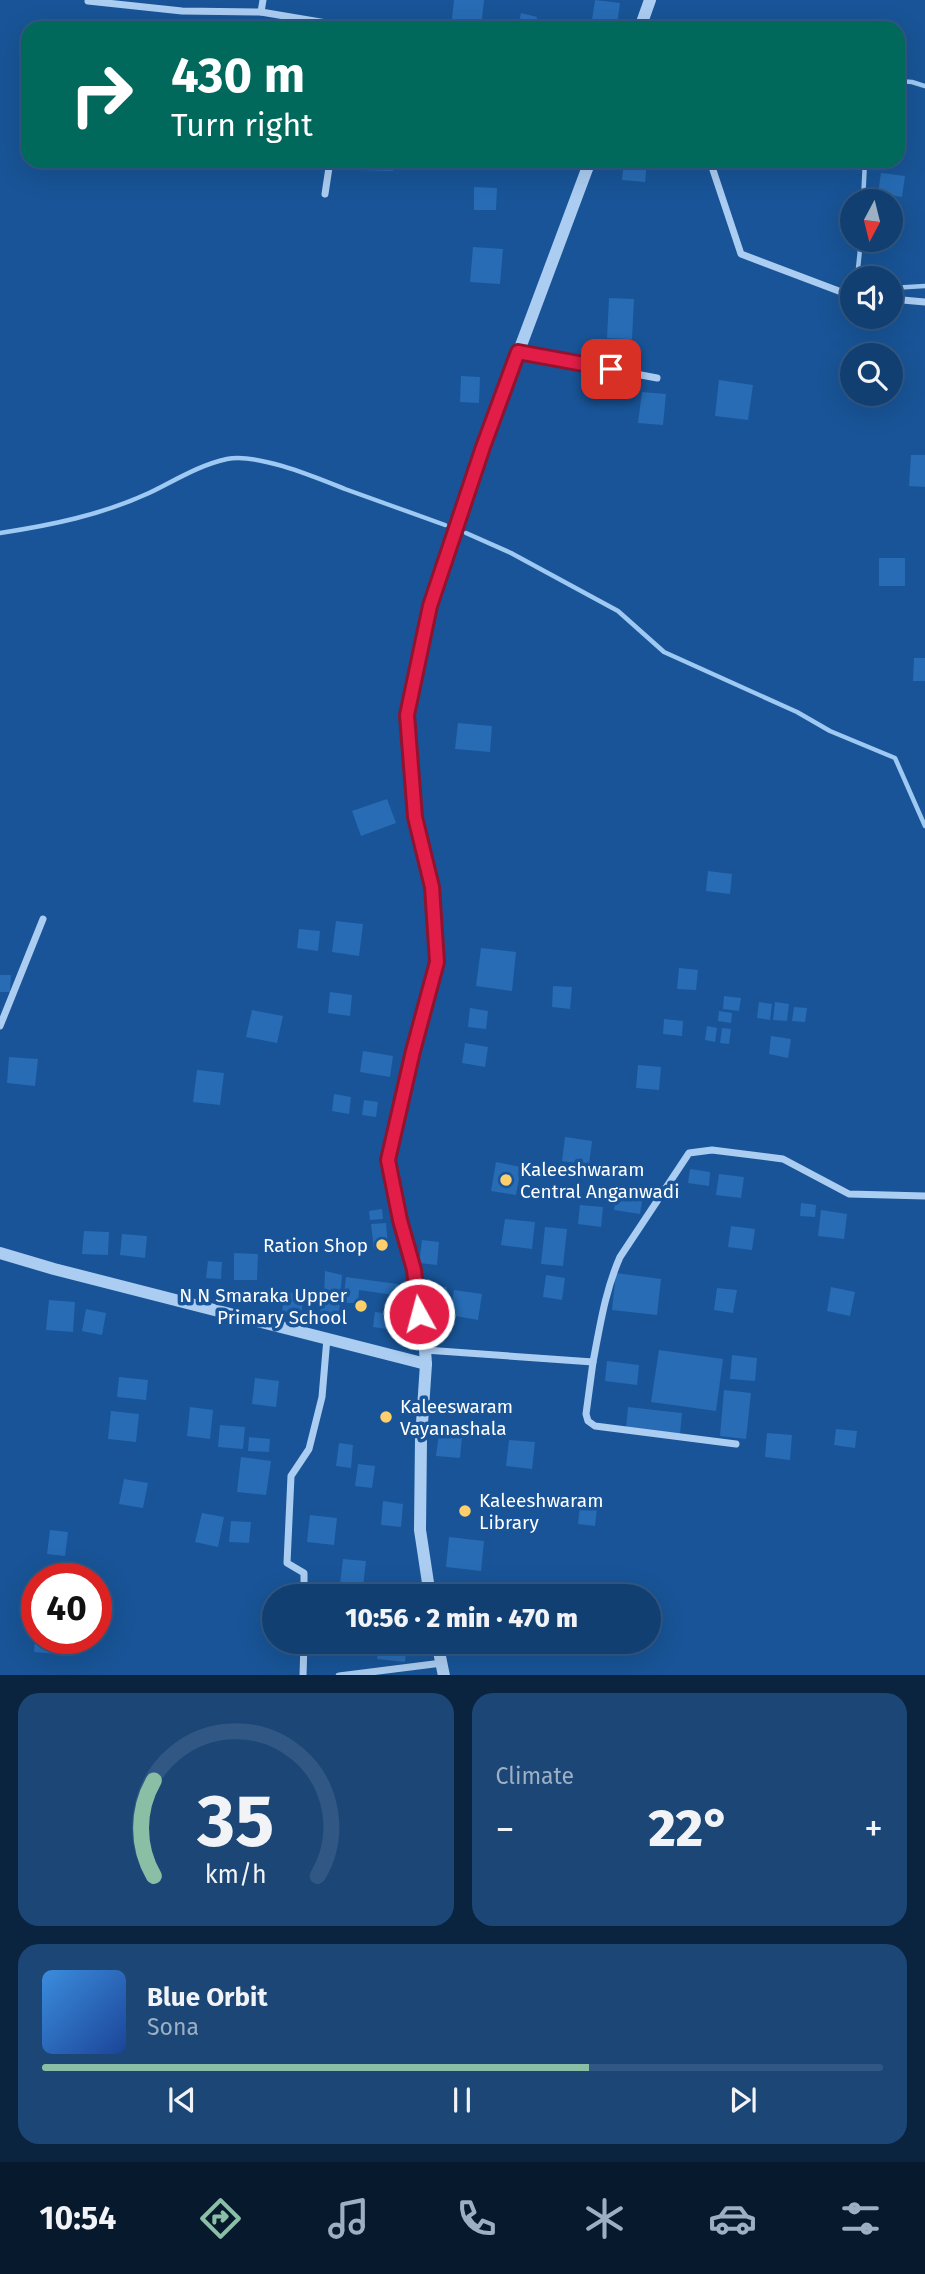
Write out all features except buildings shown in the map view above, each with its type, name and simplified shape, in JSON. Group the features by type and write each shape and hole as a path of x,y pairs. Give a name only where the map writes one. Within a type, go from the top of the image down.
{"street":[{"path":"261,12 263,0"},
{"path":"642,21 650,0"},
{"path":"88,1 181,11 261,12 310,21"},
{"path":"325,194 329,168"},
{"path":"428,1584 420,1530 425,1350 414,1270 400,1220 388,1160 437,962 432,887 415,817 407,715 430,606 483,447 587,168"},
{"path":"712,168 741,254 840,291"},
{"path":"903,300 925,302"},
{"path":"518,352 657,377"},
{"path":"0,1027 43,919"},
{"path":"736,1444 595,1426 588,1421 586,1414 593,1362 612,1275 688,1153 712,1150 783,1159 849,1194 925,1196"},
{"path":"0,1253 426,1364"},
{"path":"304,1584 304,1573 288,1563 291,1476 309,1449 322,1397 327,1338"},
{"path":"425,1350 593,1362"},
{"path":"303,1675 304,1654"},
{"path":"339,1675 443,1669"}],"waterway":[{"path":"905,82 925,86"},
{"path":"864,189 865,168"},
{"path":"858,266 860,252"},
{"path":"903,287 925,286"},
{"path":"0,533 94,513 131,501 207,465 240,458 286,467 445,525"},
{"path":"466,533 511,553 618,611 664,652 797,712 830,731 895,758 925,826"}],"place":[{"name":"Kaleeshwaram Central Anganwadi","path":"506,1180"},
{"name":"Ration Shop","path":"382,1245"},
{"name":"N N Smaraka Upper Primary School","path":"361,1306"},
{"name":"Kaleeswaram Vayanashala","path":"386,1417"},
{"name":"Kaleeshwaram Library","path":"465,1511"}],"route":[{"path":"419,1314 414,1270 400,1220 388,1160 437,962 432,887 415,817 407,715 430,606 518,352 611,369"}]}
